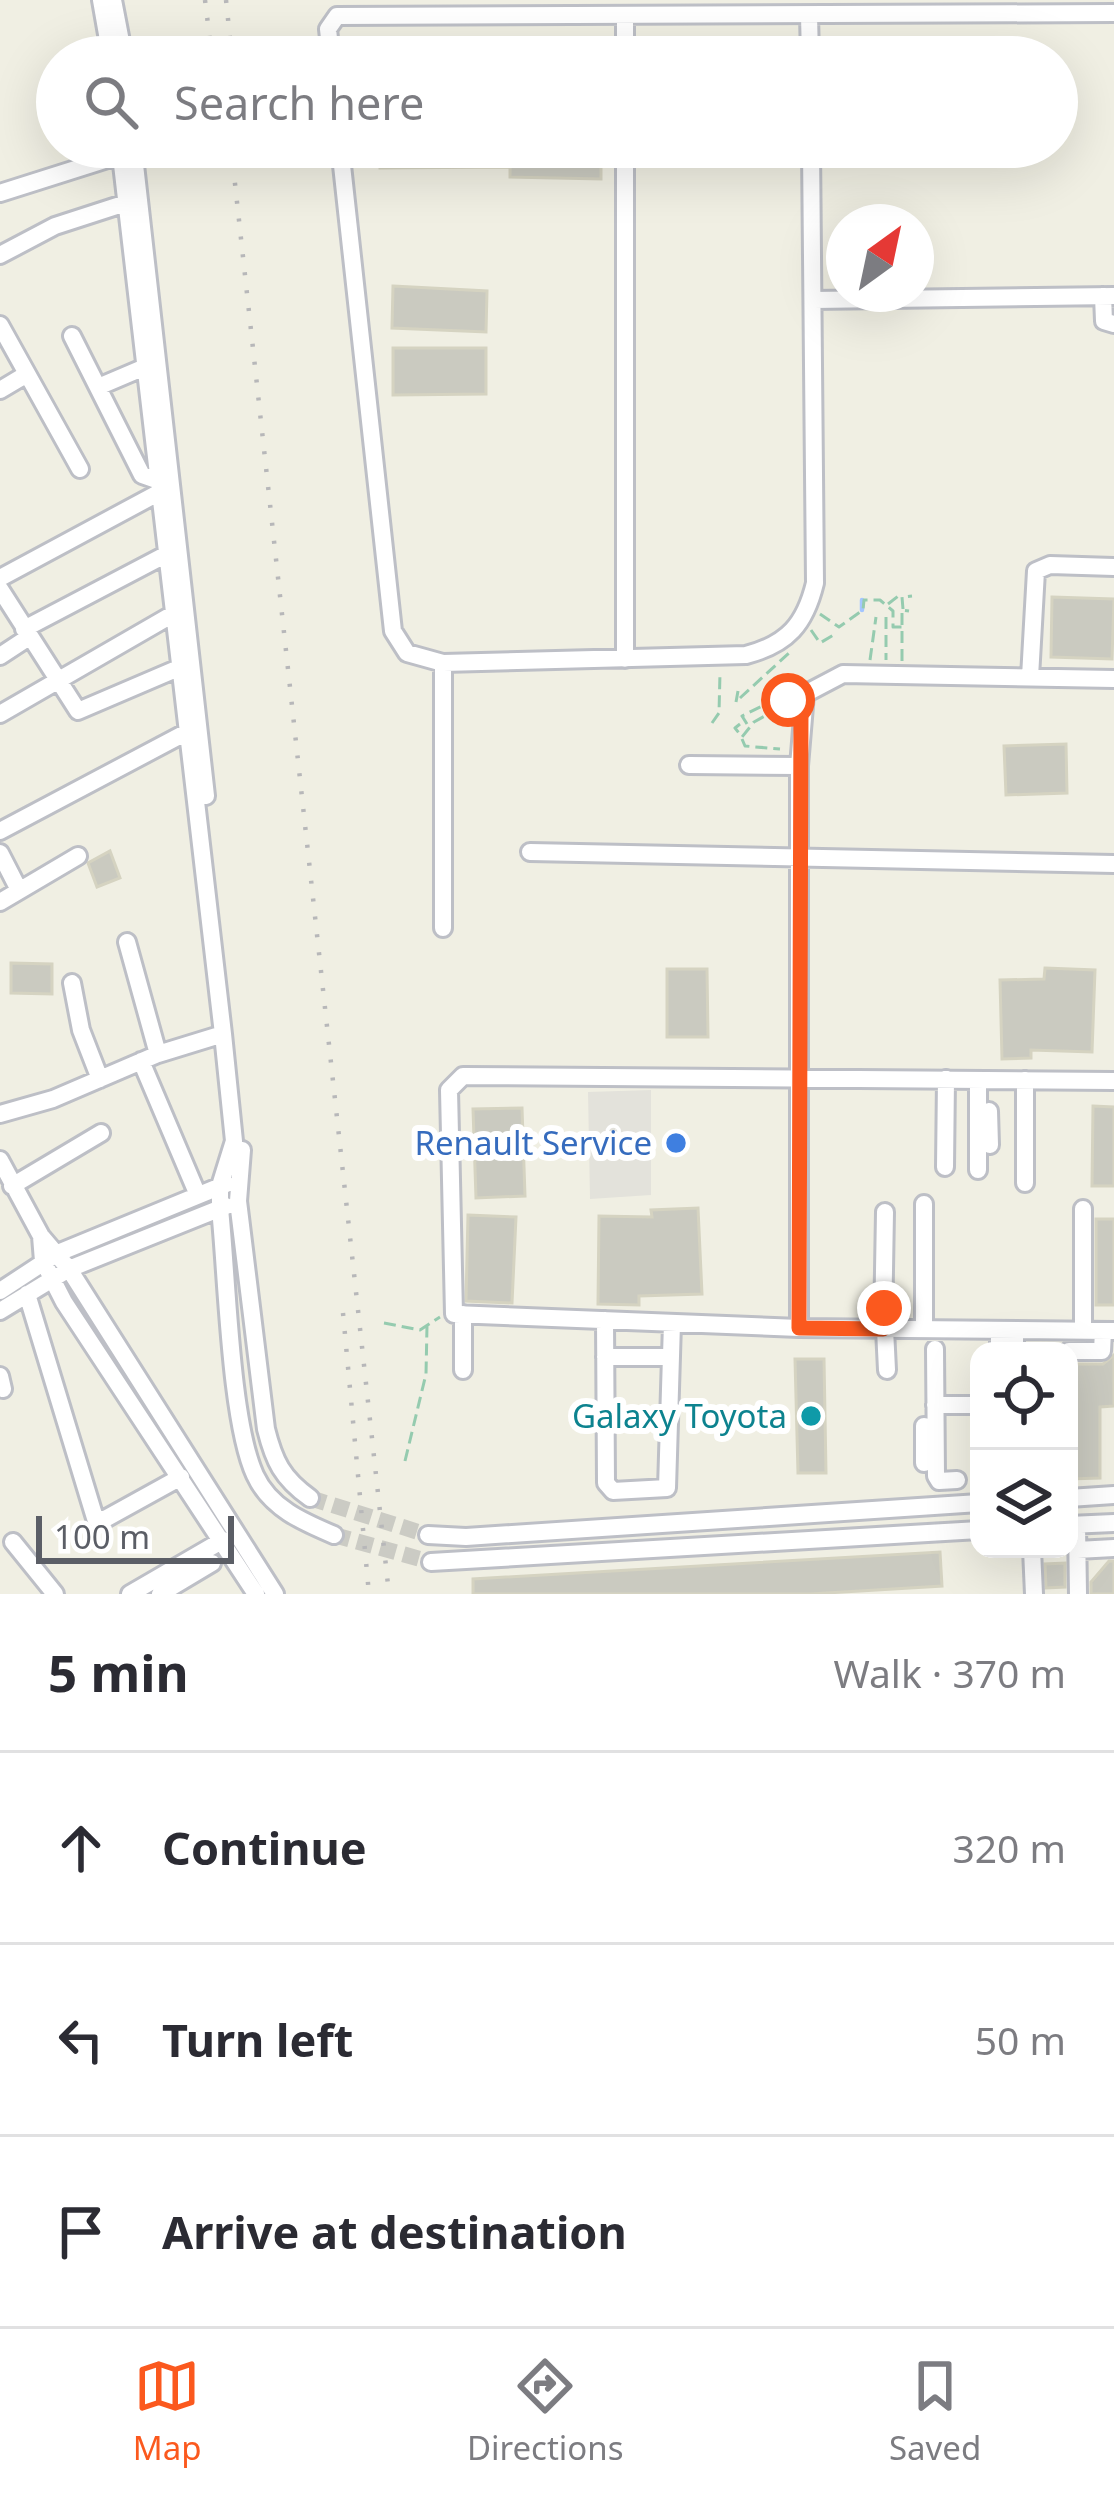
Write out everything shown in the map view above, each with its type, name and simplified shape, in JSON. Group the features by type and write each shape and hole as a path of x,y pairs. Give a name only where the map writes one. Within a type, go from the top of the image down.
{"street":[{"path":"101,0 107,36"},
{"path":"113,0 120,36"},
{"path":"329,36 337,16 809,15 998,7 1114,13"},
{"path":"809,15 810,36"},
{"path":"625,17 625,36"},
{"path":"0,193 72,168"},
{"path":"125,168 224,1034 234,1141 229,1184 238,1201 266,1429 274,1460 288,1482 310,1498"},
{"path":"126,168 243,1144 220,1209 240,1403 255,1475 293,1518 334,1535"},
{"path":"342,168 393,631 407,653 443,663 746,655 782,641 806,614 815,583 811,168"},
{"path":"625,168 625,659"},
{"path":"0,256 55,226 126,203"},
{"path":"813,300 1108,296 1104,322 1114,324"},
{"path":"0,325 80,469"},
{"path":"72,336 142,475 160,487"},
{"path":"98,387 145,367"},
{"path":"0,390 27,374"},
{"path":"0,578 160,487"},
{"path":"0,656 26,633 167,554"},
{"path":"1030,677 1036,571 1050,565 1114,567"},
{"path":"3,600 73,708 85,712 181,667"},
{"path":"0,714 175,613"},
{"path":"443,663 443,928"},
{"path":"799,1328 801,860 792,766 793,704 835,676 1114,679"},
{"path":"0,831 187,731"},
{"path":"689,765 792,766"},
{"path":"530,852 1114,864"},
{"path":"0,854 18,888"},
{"path":"0,902 78,856"},
{"path":"127,942 150,1058 197,1193"},
{"path":"72,983 81,1030 100,1079"},
{"path":"0,1114 224,1034"},
{"path":"463,1370 449,1090 456,1078 802,1078 946,1087 1025,1080 1114,1081"},
{"path":"1025,1080 1025,1184"},
{"path":"982,1085 990,1145"},
{"path":"978,1170 982,1085"},
{"path":"945,1167 946,1087"},
{"path":"12,1186 101,1133"},
{"path":"0,1160 51,1257 52,1278 256,1594"},
{"path":"0,1291 51,1257 197,1193 229,1184"},
{"path":"0,1312 70,1269 238,1201"},
{"path":"923,1204 924,1462"},
{"path":"1083,1209 1083,1330"},
{"path":"885,1212 887,1370"},
{"path":"51,1257 70,1269 275,1594"},
{"path":"27,1294 95,1518 105,1519 181,1477"},
{"path":"458,1314 799,1328 1108,1330 1102,1351 1078,1352"},
{"path":"605,1320 607,1487 660,1492 668,1484 672,1323"},
{"path":"1002,1342 1007,1330"},
{"path":"1007,1330 1012,1342"},
{"path":"1048,1342 1049,1330"},
{"path":"935,1349 936,1478 957,1480"},
{"path":"605,1357 671,1357"},
{"path":"935,1405 970,1406"},
{"path":"1078,1498 1114,1496"},
{"path":"428,1535 466,1538 970,1504"},
{"path":"1078,1525 1114,1522"},
{"path":"431,1562 468,1564 970,1531"},
{"path":"130,1594 224,1540"},
{"path":"13,1542 55,1594"},
{"path":"1078,1550 1114,1548"},
{"path":"1032,1558 1034,1594"},
{"path":"1077,1558 1078,1594"},
{"path":"160,1594 184,1588 212,1563"}],"path":[{"path":"885,674 884,617 887,605 901,594"},
{"path":"885,674 904,627 902,597 912,596"},
{"path":"806,614 839,627 863,610 864,600 887,605"},
{"path":"806,614 820,644 837,633"},
{"path":"884,617 893,627 904,627"},
{"path":"884,617 870,632 885,674"},
{"path":"738,691 738,700 789,654 782,641"},
{"path":"712,723 719,712 720,653"},
{"path":"749,727 742,716 778,698 793,704"},
{"path":"742,737 749,727 793,704"},
{"path":"740,724 735,728 745,746 778,746 792,766"},
{"path":"385,1323 414,1330 458,1314"},
{"path":"405,1461 426,1373 428,1326"}],"shaded area":[{"path":"651,1090 651,1195 590,1199 588,1092"}],"building":[{"path":"510,168 601,168 601,179 510,177"},
{"path":"393,286 487,291 486,332 392,328"},
{"path":"393,348 486,348 486,394 393,395"},
{"path":"1052,597 1114,599 1112,659 1051,657"},
{"path":"1066,744 1067,793 1006,795 1004,746"},
{"path":"110,851 120,878 97,887 88,863"},
{"path":"11,963 52,964 52,994 11,993"},
{"path":"1045,968 1095,970 1092,1052 1031,1050 1031,1058 1002,1059 1000,980 1044,979"},
{"path":"667,969 707,969 708,1037 667,1037"},
{"path":"1093,1106 1114,1107 1114,1186 1092,1186"},
{"path":"522,1108 525,1196 476,1198 473,1109"},
{"path":"698,1208 702,1294 639,1296 639,1305 598,1304 599,1216 652,1217 651,1210"},
{"path":"468,1215 516,1217 512,1303 466,1301"},
{"path":"1096,1219 1114,1219 1114,1305 1096,1305"},
{"path":"1114,1355 1114,1406 1100,1407 1100,1478 1078,1479 1078,1364 1103,1364"},
{"name":"Galaxy Toyota","path":"795,1359 824,1359 826,1473 798,1473"},
{"path":"940,1552 942,1586 810,1594 473,1594 473,1579"},
{"path":"1114,1561 1114,1594 1091,1594 1091,1582"},
{"path":"1065,1563 1065,1587 1046,1588 1045,1564"}],"waterway":[{"path":"862,600 862,610"}],"tunnel":[{"path":"310,1498 428,1535"},
{"path":"334,1535 431,1562"}],"railway":[{"path":"205,0 209,36"},
{"path":"226,0 230,36"},
{"path":"233,168 389,1594"},
{"path":"343,1313 369,1594"}],"place":[{"name":"Renault Service","path":"676,1143"},
{"name":"Galaxy Toyota","path":"811,1416"}],"route":[{"path":"788,700 801,705 799,1328 883,1329 884,1308"}]}
